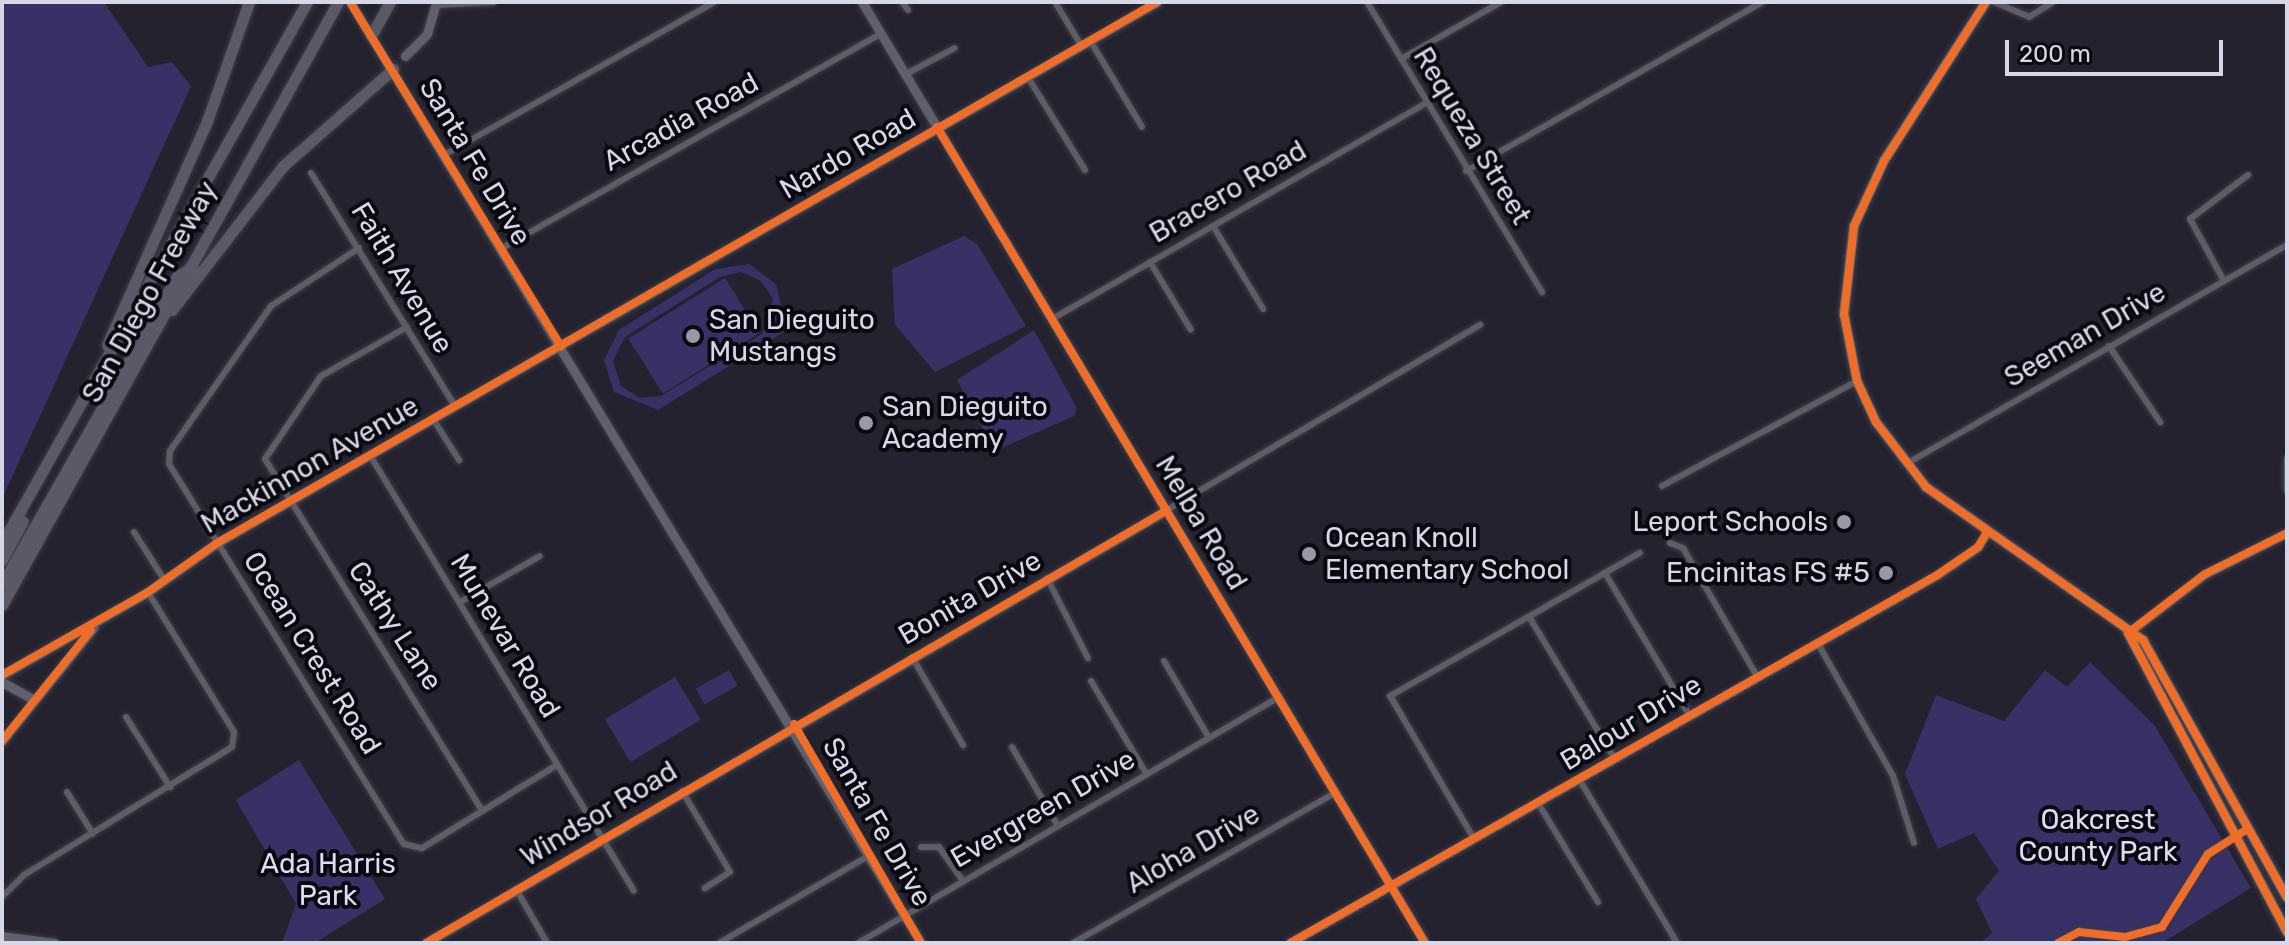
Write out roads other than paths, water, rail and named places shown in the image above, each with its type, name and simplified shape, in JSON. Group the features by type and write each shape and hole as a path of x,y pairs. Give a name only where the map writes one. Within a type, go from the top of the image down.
{"highway":[{"path":"77,412 206,124 249,2"},
{"name":"San Diego Freeway","path":"2,543 307,2"},
{"name":"San Diego Freeway","path":"2,605 168,313 338,2"},
{"path":"371,36 390,2"},
{"path":"168,313 189,296 283,166 393,69"},
{"path":"2,560 164,270 165,254"},
{"path":"2,584 177,276 193,267"}],"main road":[{"path":"1986,2 1884,161 1854,226 1844,314 1857,381 1906,464 1987,532 2083,591 2155,654 2287,898"},
{"path":"2128,633 2287,932"}],"street":[{"name":"Santa Fe Drive","path":"350,2 794,724 921,943"},
{"path":"393,69 427,34 436,3 494,2"},
{"path":"444,155 714,2"},
{"name":"Melba Road","path":"862,2 1425,943"},
{"path":"902,2 908,10"},
{"path":"1055,2 1142,127"},
{"name":"Nardo Road","path":"561,346 937,127 1029,79 1157,2"},
{"name":"Requeza Street","path":"1367,2 1466,171 1542,292"},
{"path":"1401,59 1501,2"},
{"path":"1466,171 1762,2"},
{"path":"1994,2 2029,17 2053,2"},
{"name":"Arcadia Road","path":"502,248 881,34"},
{"path":"906,74 955,48"},
{"path":"1029,79 1085,170"},
{"name":"Bracero Road","path":"1051,320 1426,103"},
{"name":"Faith Avenue","path":"311,173 455,406"},
{"path":"2224,281 2190,219 2248,175"},
{"path":"1213,226 1263,309"},
{"name":"Seeman Drive","path":"1906,464 2287,245"},
{"name":"Ocean Crest Road","path":"359,248 271,306 170,451 172,468 400,842 422,848 482,810"},
{"path":"1150,262 1191,330"},
{"name":"Bonita Drive","path":"794,724 1167,510 1480,325"},
{"name":"Cathy Lane","path":"407,327 321,376 266,451 269,467 482,810"},
{"name":"Mackinnon Avenue","path":"2,675 148,592 217,543 561,346"},
{"path":"2109,346 2160,422"},
{"path":"1662,486 1857,381"},
{"path":"433,419 459,460"},
{"name":"Munevar Road","path":"371,457 634,891"},
{"path":"2287,458 2287,491"},
{"path":"134,532 165,581"},
{"name":"Balour Drive","path":"1290,943 1538,803 1688,713 1937,575 1987,532"},
{"path":"2128,633 2205,574 2287,533"},
{"path":"1670,543 1683,548 1757,676"},
{"path":"1474,839 1390,696 1640,553"},
{"path":"460,602 540,556"},
{"path":"1605,573 1688,713"},
{"name":"Bonita Drive","path":"1047,578 1088,658"},
{"path":"2,897 93,834 170,787 235,737 148,592"},
{"path":"1530,618 1613,756"},
{"path":"2,741 31,698 99,621"},
{"path":"1817,641 1893,776 1914,843"},
{"name":"Bonita Drive","path":"912,657 963,745"},
{"path":"1164,661 1209,738"},
{"path":"1091,681 1147,775"},
{"path":"2,682 31,698"},
{"name":"Evergreen Drive","path":"858,943 1279,697"},
{"path":"126,717 170,787"},
{"name":"Windsor Road","path":"429,942 794,724"},
{"path":"1012,747 1058,826"},
{"path":"482,810 557,765"},
{"path":"1579,779 1677,943"},
{"path":"682,790 730,872 705,888"},
{"path":"67,792 93,834"},
{"name":"Aloha Drive","path":"1073,943 1335,793"},
{"path":"1538,803 1598,902"},
{"path":"2058,943 2079,932 2125,937 2162,927 2208,854 2250,828"},
{"path":"921,847 939,847 963,881"},
{"path":"719,943 870,855"},
{"path":"516,889 547,943"},
{"path":"2,936 55,943"}],"place":[{"name":"San Dieguito Mustangs","path":"693,336"},
{"name":"San Dieguito Academy","path":"866,423"},
{"name":"Leport Schools","path":"1844,522"},
{"name":"Ocean Knoll Elementary School","path":"1309,554"},
{"name":"Encinitas FS #5","path":"1886,573"}],"park label":[{"name":"Oakcrest County Park","path":"2098,836"},
{"name":"Ada Harris Park","path":"328,880"}]}
